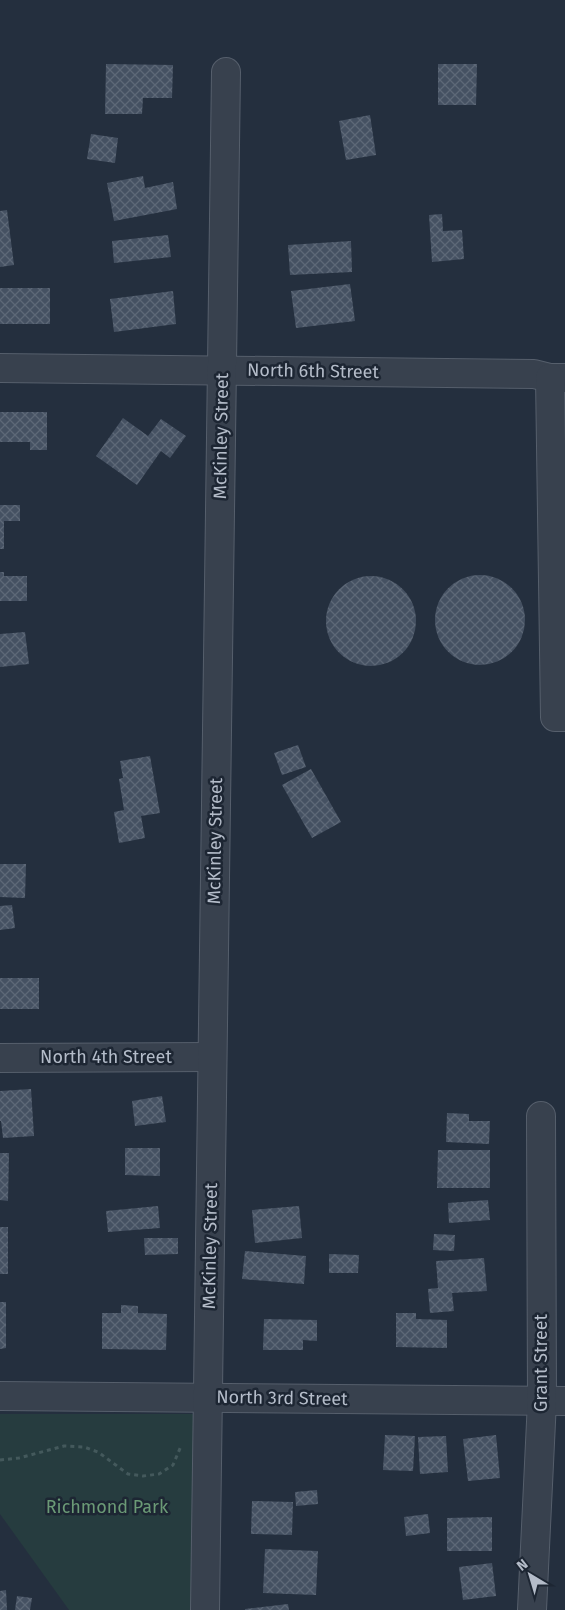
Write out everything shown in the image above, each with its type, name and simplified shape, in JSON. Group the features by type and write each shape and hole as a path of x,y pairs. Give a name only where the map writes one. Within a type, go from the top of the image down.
{"street":[{"name":"McKinley Street","path":"205,1610 226,72"},
{"name":"North 6th Street","path":"0,368 534,374 558,378"},
{"path":"558,378 560,717"},
{"name":"North 4th Street","path":"0,1058 212,1057"},
{"name":"Grant Street","path":"532,1610 553,1401 541,1116"},
{"name":"North 3rd Street","path":"0,1396 553,1401"}],"path":[{"path":"0,1460 19,1458 64,1446 84,1447 98,1452 128,1474 143,1476 159,1474 173,1465 183,1439"}],"green space":[{"name":"Richmond Park","path":"0,1414 200,1414 196,1610 69,1610 0,1514"}],"building":[{"path":"106,64 173,65 172,98 143,98 142,114 105,114"},
{"path":"438,64 477,64 476,105 438,105"},
{"path":"370,115 376,155 346,160 339,121"},
{"path":"91,134 118,138 115,163 87,159"},
{"path":"143,176 145,188 173,182 177,209 114,221 107,183"},
{"path":"7,210 14,265 0,267 0,211"},
{"path":"442,214 443,231 462,230 464,259 432,262 429,215"},
{"path":"168,235 171,257 114,263 112,241"},
{"path":"351,241 352,272 290,275 288,245"},
{"path":"350,284 355,321 296,328 291,291"},
{"path":"0,288 50,288 50,324 0,324"},
{"path":"173,291 176,324 114,332 110,299"},
{"path":"0,412 47,412 47,450 30,450 30,442 0,442"},
{"path":"123,418 148,436 161,419 186,436 170,458 161,451 137,485 96,456"},
{"path":"0,505 20,505 20,521 4,521 4,549 0,549"},
{"path":"0,572 4,572 4,576 27,576 27,601 0,601"},
{"path":"471,575 489,575 505,582 518,595 525,611 525,629 518,645 505,658 489,665 471,665 455,658 442,645 435,629 435,611 442,595 455,582"},
{"path":"362,576 380,576 396,583 409,596 416,612 416,630 409,646 396,659 380,666 362,666 346,659 333,646 326,630 326,612 333,596 346,583"},
{"path":"25,632 29,664 0,667 0,634"},
{"path":"298,745 306,767 282,775 274,753"},
{"path":"150,756 160,813 141,816 145,838 119,843 114,812 124,810 119,779 123,778 120,761"},
{"path":"311,769 341,822 312,838 282,785"},
{"path":"0,864 26,864 25,898 0,897"},
{"path":"12,905 15,928 0,930 0,906"},
{"path":"0,978 39,978 39,1009 0,1009"},
{"path":"31,1089 34,1136 3,1138 0,1121 0,1091"},
{"path":"162,1096 166,1122 135,1126 132,1101"},
{"path":"447,1113 469,1114 469,1121 490,1121 489,1144 446,1142"},
{"path":"125,1148 160,1148 160,1176 125,1175"},
{"path":"438,1150 490,1150 490,1188 437,1188"},
{"path":"0,1153 9,1153 8,1201 0,1200"},
{"path":"488,1200 490,1220 449,1223 448,1203"},
{"path":"158,1206 160,1228 108,1232 106,1211"},
{"path":"299,1206 302,1238 255,1243 252,1210"},
{"path":"0,1227 8,1227 8,1274 0,1274"},
{"path":"434,1234 455,1235 454,1251 433,1250"},
{"path":"144,1238 178,1238 178,1254 145,1255"},
{"path":"245,1251 306,1256 304,1284 242,1279"},
{"path":"329,1254 359,1255 358,1273 329,1273"},
{"path":"484,1258 487,1291 452,1293 454,1311 430,1313 428,1289 438,1288 436,1261"},
{"path":"0,1302 6,1302 6,1348 0,1349"},
{"path":"121,1305 138,1306 138,1313 167,1314 166,1350 102,1349 102,1313 121,1313"},
{"path":"396,1313 416,1313 416,1319 447,1320 447,1348 396,1347"},
{"path":"264,1319 317,1320 317,1341 303,1340 303,1350 263,1350"},
{"path":"385,1435 415,1436 413,1471 383,1470"},
{"path":"496,1435 500,1478 468,1481 463,1439"},
{"path":"446,1436 448,1472 420,1474 418,1437"},
{"path":"317,1490 318,1504 296,1506 295,1492"},
{"path":"252,1501 293,1502 292,1535 251,1534"},
{"path":"428,1514 430,1533 406,1536 404,1517"},
{"path":"492,1517 492,1551 447,1551 447,1518"},
{"path":"265,1549 318,1551 316,1595 263,1593"},
{"path":"492,1563 496,1596 463,1600 459,1567"},
{"path":"6,1590 7,1610 0,1610 0,1591"},
{"path":"17,1596 32,1598 30,1610 15,1610"},
{"path":"288,1604 289,1610 245,1610 245,1609"}]}
